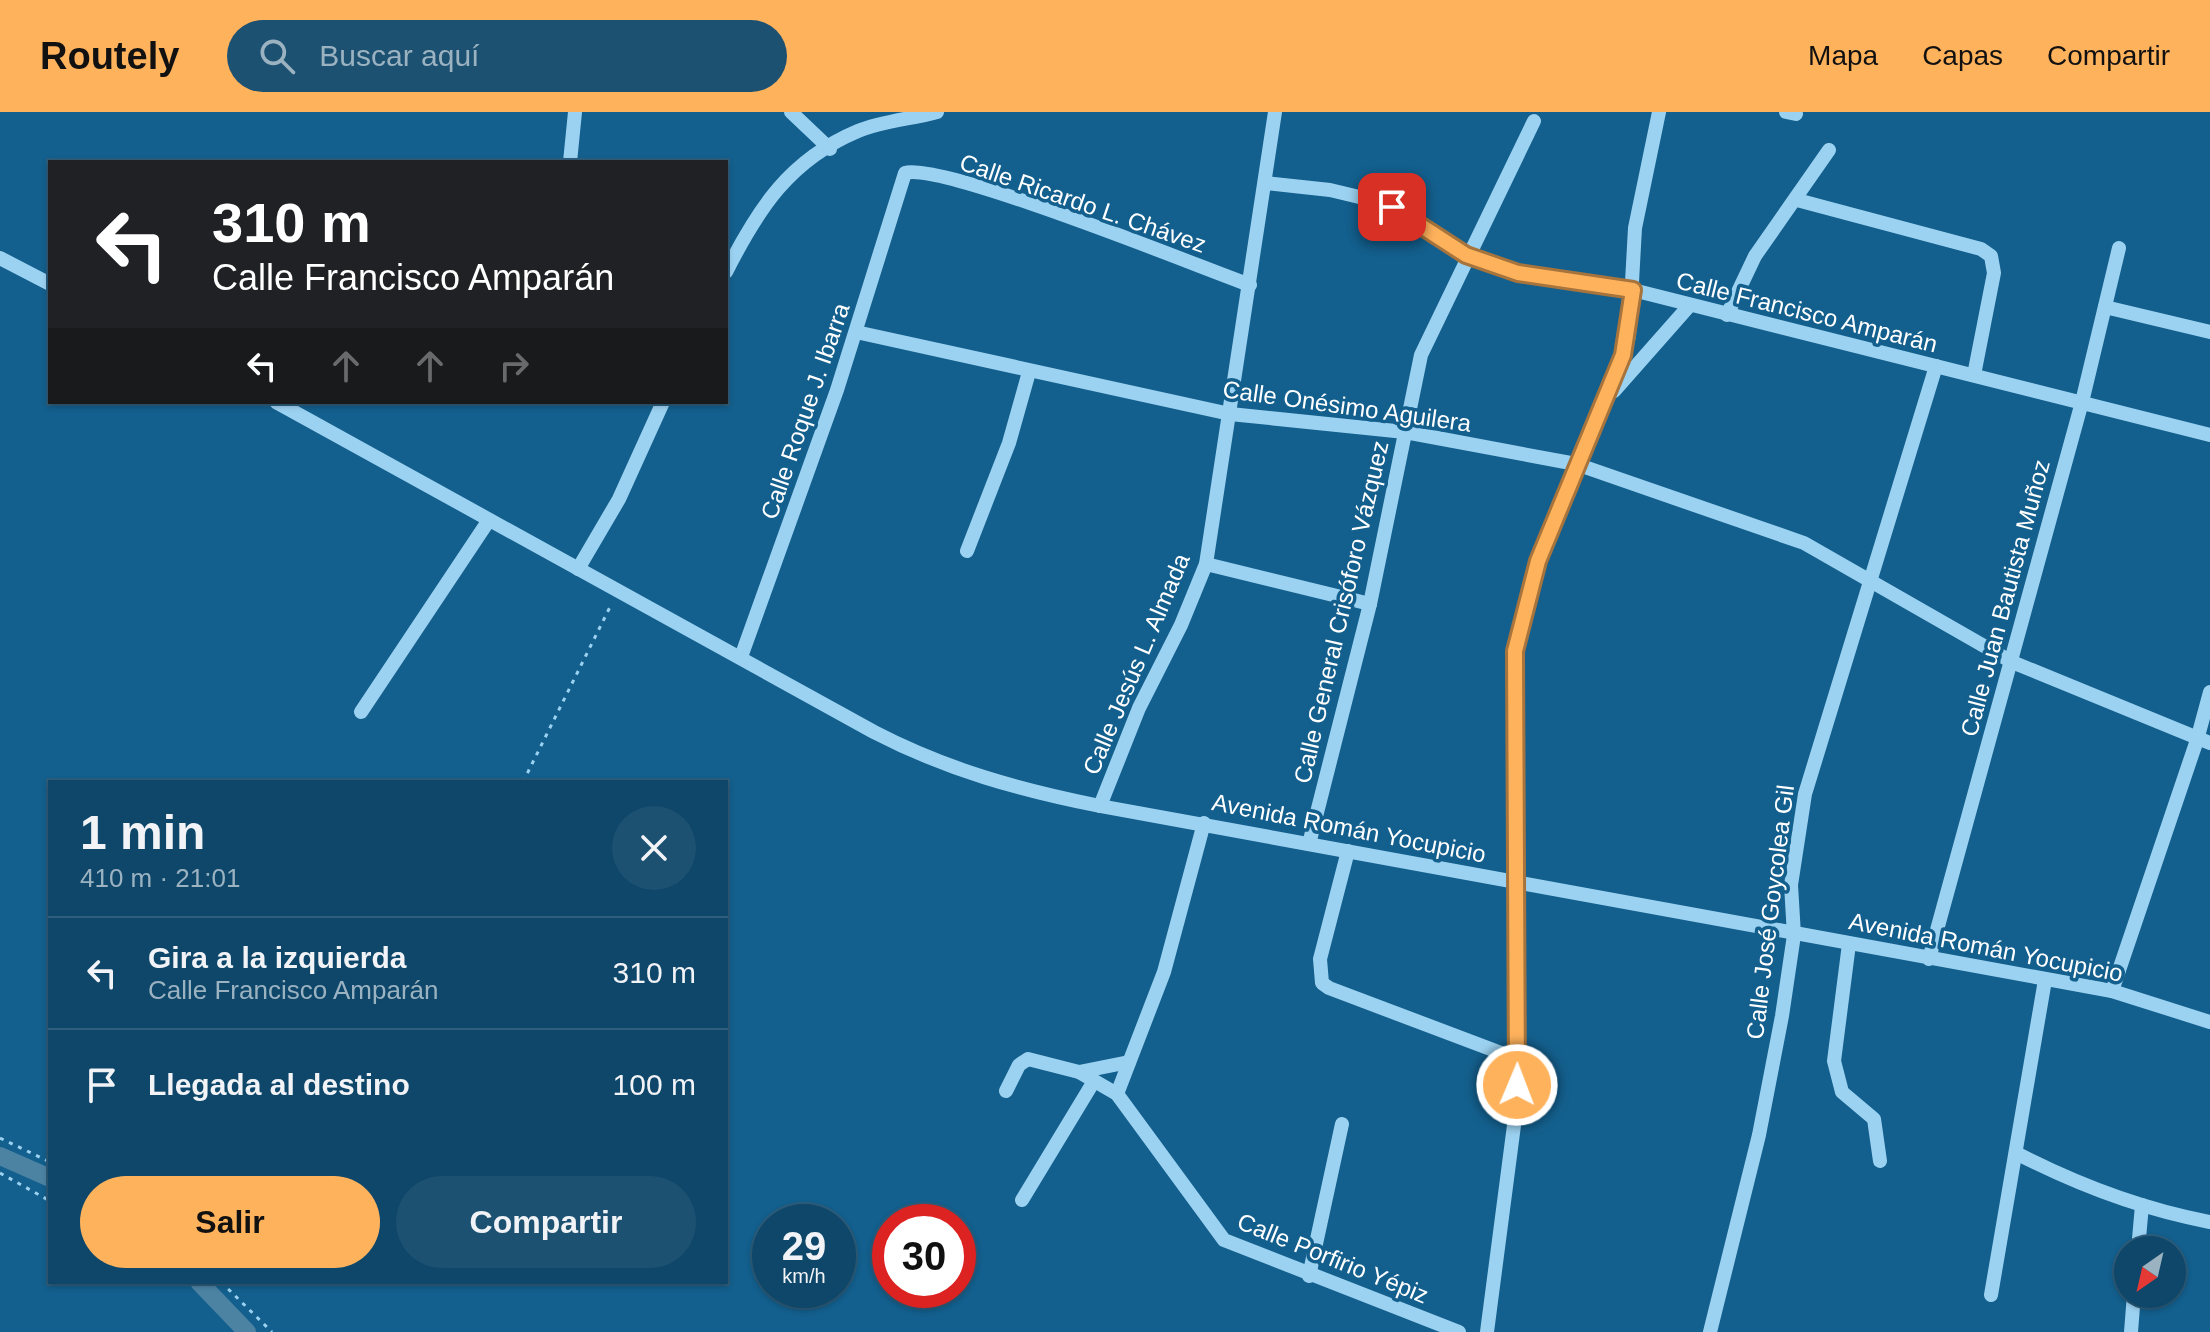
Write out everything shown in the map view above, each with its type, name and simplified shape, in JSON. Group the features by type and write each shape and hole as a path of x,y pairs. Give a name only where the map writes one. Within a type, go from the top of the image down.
{"street":[{"path":"570,160 575,112"},
{"path":"791,112 830,149"},
{"path":"728,269 774,190 791,174 858,131 937,112"},
{"name":"Calle Jesús L. Almada","path":"1100,806 1139,708 1181,625 1206,564 1275,112"},
{"path":"1487,1332 1512,1155 1517,1059 1513,757 1515,651 1529,587 1629,336 1635,228 1659,112"},
{"name":"Calle General Crisóforo Vázquez","path":"1309,844 1370,604 1421,355 1466,255 1534,121"},
{"path":"1727,315 1755,256 1829,150"},
{"name":"Calle Ricardo L. Chávez","path":"902,176 915,171 968,182 1250,285"},
{"name":"Calle Roque J. Ibarra","path":"741,657 856,332 902,176"},
{"name":"Calle Francisco Amparán","path":"1265,183 1330,190 1376,201 1410,217 1466,255 1541,278 1633,290 2210,435"},
{"path":"1797,200 1874,218 1989,253 1994,273 1974,375"},
{"name":"Calle Juan Bautista Muñoz","path":"1929,959 2082,402 2119,248"},
{"path":"0,258 48,283"},
{"path":"1604,403 1689,306"},
{"path":"2105,307 2210,332"},
{"name":"Calle Onésimo Aguilera","path":"856,332 1230,414 1405,432 1576,464 1804,543 2012,662 2204,742"},
{"name":"Calle José Goycolea Gil","path":"1710,1332 1759,1135 1794,935 1791,885 1805,794 1936,366"},
{"path":"967,551 1009,443 1029,372"},
{"name":"Avenida Román Yocupicio","path":"280,404 927,758 997,784 1100,806 1794,935 2112,991 2210,1022"},
{"path":"582,571 662,404"},
{"path":"361,712 489,520"},
{"path":"1206,564 1370,604"},
{"path":"2112,991 2204,742 2210,692"},
{"path":"1006,1091 1016,1069 1028,1059 1079,1072 1117,1094 1164,972 1204,823"},
{"path":"1348,851 1320,959 1322,983 1517,1059"},
{"path":"1849,944 1834,1061 1842,1092 1874,1119 1880,1161"},
{"path":"1991,1295 2045,980"},
{"path":"1079,1072 1129,1062"},
{"path":"1022,1200 1094,1081"},
{"name":"Calle Porfirio Yépiz","path":"1117,1094 1224,1240 1309,1276 1459,1332"},
{"path":"1309,1276 1342,1124"},
{"path":"2016,1153 2076,1183 2142,1205 2210,1222"},
{"path":"2139,1236 2142,1205"},
{"path":"2131,1332 2133,1308"}],"path":[{"path":"524,780 615,589"},
{"path":"0,1138 48,1161"},
{"path":"0,1173 48,1200"},
{"path":"223,1284 272,1332"}],"waterway":[{"path":"0,1156 48,1177"},
{"path":"201,1284 247,1332"}],"route":[{"path":"1392,207 1466,255 1518,273 1633,290 1629,336 1616,377 1576,464 1538,561 1515,651 1513,757 1517,882 1517,1085"}]}
